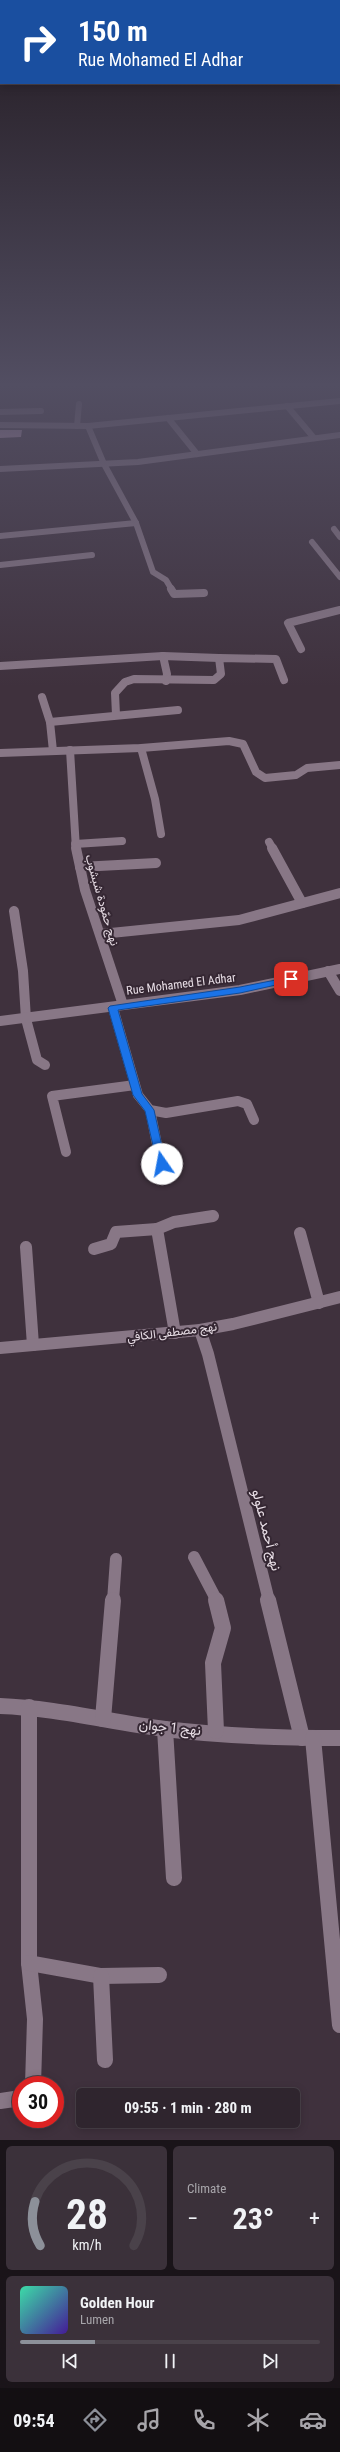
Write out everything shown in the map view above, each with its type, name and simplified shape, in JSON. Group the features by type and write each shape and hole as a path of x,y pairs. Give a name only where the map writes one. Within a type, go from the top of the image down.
{"street":[{"path":"116,487 136,523 153,572 166,580 173,594 204,593"},
{"path":"0,536 136,523"},
{"path":"334,529 340,536"},
{"path":"312,542 340,577"},
{"path":"0,556 1,565 92,555"},
{"path":"301,649 288,623 340,610"},
{"path":"163,656 167,674 166,681"},
{"path":"0,666 163,656 273,658 276,659 284,680"},
{"path":"116,715 114,693 125,682 142,679 166,681 216,679 221,674 219,658"},
{"path":"42,697 50,722 53,751"},
{"path":"50,722 178,710"},
{"path":"0,753 141,748 223,741 240,743 244,746 256,772 265,778 296,775 307,768 340,765"},
{"path":"141,748 155,799 161,834"},
{"name":"نهج حمّودة شبشوب","path":"70,750 75,844 85,890 101,934 105,953 123,1005"},
{"path":"75,844 122,841"},
{"path":"269,842 302,903"},
{"path":"80,867 156,863"},
{"path":"101,934 239,920 340,893"},
{"path":"14,911 23,970 26,1019 37,1060 45,1065"},
{"name":"Rue Mohamed El Adhar","path":"0,1021 113,1008 123,1005 240,990 340,969"},
{"path":"328,971 340,991"},
{"path":"113,1008 134,1085 138,1095 150,1110 162,1164"},
{"path":"66,1152 52,1096 134,1085"},
{"path":"150,1110 166,1112 238,1101 247,1104 254,1120"},
{"path":"94,1249 111,1244 116,1232 157,1229 174,1222 213,1216"},
{"path":"157,1229 175,1334"},
{"path":"300,1232 318,1303"},
{"path":"26,1247 34,1345"},
{"name":"نهج مصطفى الكافي","path":"0,1348 175,1334 200,1330 340,1297"},
{"name":"نهج أحمد علولو","path":"200,1330 208,1354 307,1738 340,2025"},
{"path":"194,1557 217,1602 223,1628 213,1663 216,1731"},
{"path":"103,1719 116,1559"},
{"name":"نهج 1 جوان","path":"0,1706 29,1707 166,1729 307,1738 340,1738"},
{"path":"29,1707 29,1963 35,2019 33,2076"},
{"path":"166,1729 174,1878"},
{"path":"29,1963 101,1976 159,1975"},
{"path":"101,1976 105,2060"},
{"path":"0,2101 12,2099"}],"route":[{"path":"162,1164 150,1110 143,1104 138,1095 113,1008 123,1005 240,990 291,979"}]}
